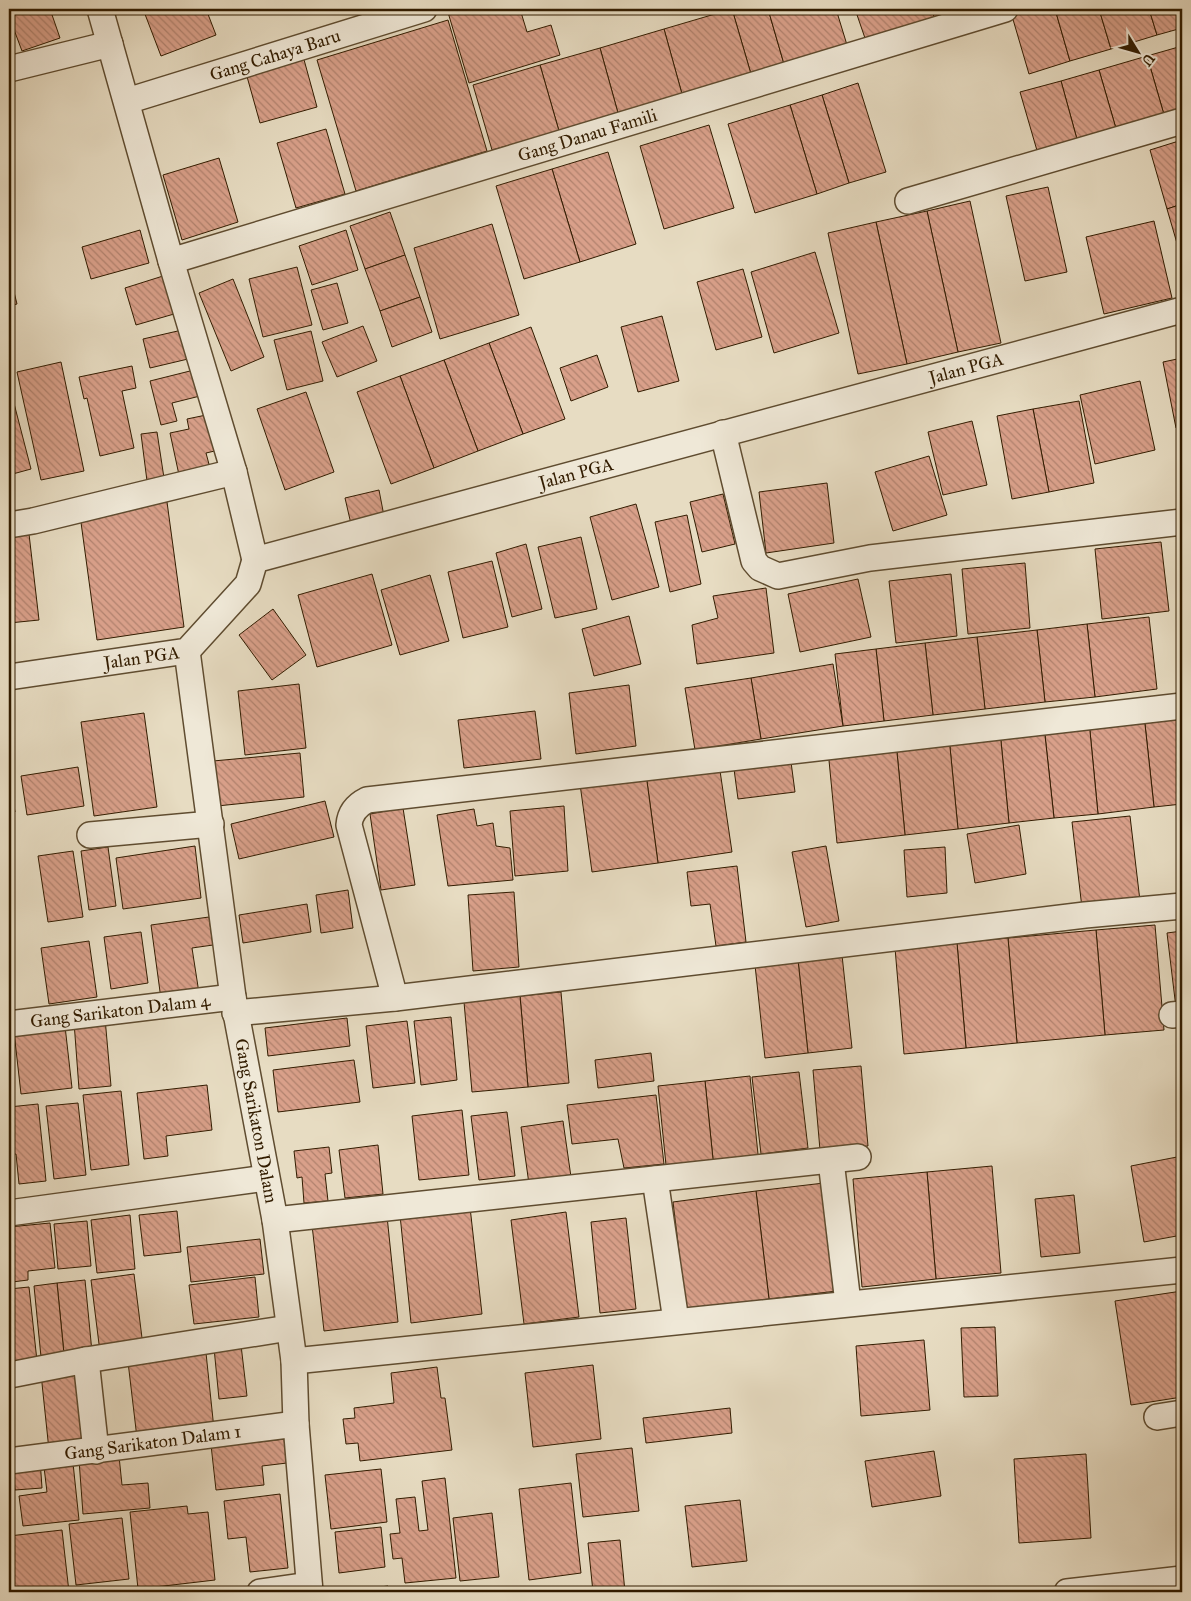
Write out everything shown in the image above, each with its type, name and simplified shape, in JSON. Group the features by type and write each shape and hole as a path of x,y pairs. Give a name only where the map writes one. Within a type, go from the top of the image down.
{"street":[{"path":"100,9 171,261 234,472 255,560"},
{"name":"Gang Cahaya Baru","path":"127,101 424,9"},
{"name":"Gang Danau Famili","path":"171,261 1005,9"},
{"path":"9,68 110,44"},
{"path":"908,201 1182,121"},
{"name":"Jalan PGA","path":"9,677 187,651 248,584 255,560 1182,310"},
{"path":"723,433 754,561 760,568 778,576 870,558 1182,522"},
{"path":"9,525 43,519 234,472"},
{"name":"Gang Sarikaton Dalam","path":"187,651 234,1005 275,1220 294,1361 296,1424 310,1589"},
{"path":"395,998 349,825 352,813 360,804 367,800 1182,706"},
{"path":"90,835 211,824"},
{"name":"Gang Sarikaton Dalam 4","path":"9,1024 234,1005 395,998 1085,914 1182,906"},
{"path":"275,1220 858,1157"},
{"path":"831,1161 848,1303"},
{"path":"9,1213 266,1178"},
{"path":"655,1179 676,1321"},
{"path":"294,1361 1182,1270"},
{"path":"10,1375 86,1360 289,1328"},
{"path":"86,1360 96,1451"},
{"path":"1157,1418 1182,1413"},
{"name":"Gang Sarikaton Dalam 1","path":"9,1461 296,1424"},
{"path":"1067,1592 1182,1579"},
{"path":"260,1592 310,1589"}],"building":[{"path":"9,9 50,9 60,38 22,51 13,27 9,29"},
{"path":"143,9 206,9 216,35 161,56"},
{"path":"447,9 520,9 527,32 551,25 560,55 469,83"},
{"path":"732,9 768,9 784,64 751,74"},
{"path":"732,9 751,74 682,94 664,29"},
{"path":"768,9 836,9 847,45 784,64"},
{"path":"855,9 931,9 935,19 867,44"},
{"path":"931,9 964,9 935,19"},
{"path":"1037,9 1055,9 1070,61 1029,74 1012,16"},
{"path":"1055,9 1099,9 1111,49 1070,61"},
{"path":"1099,9 1149,9 1157,35 1111,49"},
{"path":"1149,9 1182,9 1182,28 1157,35"},
{"path":"448,20 487,151 356,191 317,60"},
{"path":"664,29 682,94 618,113 600,48"},
{"path":"1182,46 1182,113 1165,118 1147,56"},
{"path":"600,48 618,113 559,131 540,65"},
{"path":"303,56 317,107 260,123 246,73"},
{"path":"1147,56 1165,118 1117,132 1099,70"},
{"path":"540,65 559,131 492,150 473,85"},
{"path":"1099,70 1117,132 1078,143 1061,81"},
{"path":"1061,81 1078,143 1038,154 1020,92"},
{"path":"858,83 886,172 849,183 822,95"},
{"path":"822,95 849,183 817,194 790,105"},
{"path":"790,105 817,194 755,213 728,124"},
{"path":"709,125 734,208 664,229 640,146"},
{"path":"326,129 345,194 296,208 277,143"},
{"path":"1182,140 1182,204 1167,209 1150,150"},
{"path":"608,152 636,244 580,262 552,169"},
{"path":"219,158 238,222 182,240 163,175"},
{"path":"552,169 580,262 524,279 496,186"},
{"path":"1048,187 1067,272 1025,281 1006,196"},
{"path":"970,201 1001,343 958,352 927,211"},
{"path":"1182,204 1182,257 1181,257 1167,209"},
{"path":"927,211 958,352 907,364 876,222"},
{"path":"390,212 405,255 365,269 350,226"},
{"path":"1154,221 1172,298 1104,314 1086,237"},
{"path":"876,222 907,364 858,374 828,233"},
{"path":"492,224 519,315 440,339 414,248"},
{"path":"140,230 149,263 91,279 82,247"},
{"path":"346,230 358,270 312,285 299,246"},
{"path":"815,252 839,333 774,353 751,272"},
{"path":"405,255 420,297 380,311 365,269"},
{"path":"297,267 312,325 263,337 249,279"},
{"path":"743,269 762,337 716,350 697,282"},
{"path":"9,272 17,304 9,306"},
{"path":"163,276 174,314 136,325 125,288"},
{"path":"233,279 264,357 231,371 199,293"},
{"path":"337,283 348,323 323,330 311,290"},
{"path":"420,297 432,332 392,347 380,311"},
{"path":"662,316 679,381 638,392 621,327"},
{"path":"363,326 377,361 337,377 322,342"},
{"path":"531,327 565,419 523,434 489,343"},
{"path":"182,330 188,359 150,368 143,339"},
{"path":"311,331 323,381 287,390 274,340"},
{"path":"489,343 523,434 478,451 444,360"},
{"path":"597,355 608,387 571,401 560,368"},
{"path":"1182,358 1182,426 1176,428 1163,362"},
{"path":"444,360 478,451 434,468 400,376"},
{"path":"61,362 84,471 41,480 17,372"},
{"path":"132,366 136,388 122,391 134,448 100,456 87,398 84,399 79,377"},
{"path":"194,370 200,396 172,403 177,421 161,425 150,381"},
{"path":"400,376 434,468 391,484 357,392"},
{"path":"1140,381 1155,450 1095,464 1080,395"},
{"path":"9,384 31,469 9,475"},
{"path":"306,392 334,472 285,490 257,409"},
{"path":"1079,401 1094,483 1049,492 1033,409"},
{"path":"1033,409 1049,492 1012,499 997,416"},
{"path":"211,414 219,450 206,453 210,468 179,475 170,433 189,429 187,419"},
{"path":"972,421 987,485 943,495 928,432"},
{"path":"157,432 164,478 147,481 141,434"},
{"path":"929,456 947,515 893,531 875,472"},
{"path":"827,483 834,543 766,553 759,492"},
{"path":"379,490 384,516 351,524 345,498"},
{"path":"723,494 735,544 702,552 690,502"},
{"path":"167,502 184,627 97,640 80,515"},
{"path":"636,504 659,587 612,600 590,517"},
{"path":"687,515 701,584 670,592 655,522"},
{"path":"29,534 39,620 9,623 9,536"},
{"path":"581,537 597,609 555,618 538,547"},
{"path":"1161,542 1169,611 1102,619 1095,549"},
{"path":"526,544 542,609 512,617 496,553"},
{"path":"492,561 508,627 463,638 448,572"},
{"path":"1025,563 1030,628 968,634 962,569"},
{"path":"372,574 392,645 317,667 298,595"},
{"path":"951,574 957,636 896,643 889,581"},
{"path":"430,575 449,641 400,655 381,590"},
{"path":"858,579 871,637 800,652 788,594"},
{"path":"766,588 774,653 697,664 692,625 718,618 713,596"},
{"path":"273,609 306,655 272,680 239,635"},
{"path":"629,616 641,664 594,676 582,629"},
{"path":"1149,617 1157,689 1095,697 1087,624"},
{"path":"1087,624 1095,697 1045,702 1037,630"},
{"path":"1037,630 1045,702 985,709 977,637"},
{"path":"977,637 985,709 933,715 925,643"},
{"path":"925,643 933,715 884,721 876,649"},
{"path":"876,649 884,721 843,726 835,654"},
{"path":"833,664 843,726 761,739 751,678"},
{"path":"751,678 761,739 695,750 685,688"},
{"path":"299,684 306,748 245,755 238,691"},
{"path":"629,685 636,746 576,754 569,693"},
{"path":"535,711 541,759 464,768 458,720"},
{"path":"1182,711 1182,804 1154,807 1144,715"},
{"path":"144,713 157,807 94,816 81,722"},
{"path":"1144,715 1154,807 1098,814 1089,721"},
{"path":"1089,721 1098,814 1054,818 1044,726"},
{"path":"1044,726 1054,818 1009,823 1000,731"},
{"path":"1000,731 1009,823 958,829 949,737"},
{"path":"949,737 958,829 905,835 896,742"},
{"path":"896,742 905,835 837,843 828,750"},
{"path":"300,753 304,797 217,806 213,761"},
{"path":"791,762 795,792 738,799 734,769"},
{"path":"719,764 732,852 658,863 646,774"},
{"path":"78,767 84,806 27,815 21,776"},
{"path":"646,774 658,863 592,872 580,784"},
{"path":"9,777 15,812 9,813"},
{"path":"325,801 334,837 239,859 231,824"},
{"path":"564,806 568,871 515,876 510,811"},
{"path":"403,808 415,885 381,890 370,814"},
{"path":"474,809 477,826 493,823 496,846 510,848 513,880 448,886 437,815"},
{"path":"1130,816 1140,901 1082,908 1072,822"},
{"path":"1019,825 1026,874 975,883 967,834"},
{"path":"195,846 201,898 123,909 116,858"},
{"path":"826,846 839,921 806,927 792,852"},
{"path":"108,847 116,906 89,910 81,851"},
{"path":"945,847 947,893 907,897 904,850"},
{"path":"73,851 83,917 48,922 38,856"},
{"path":"737,866 746,942 716,946 710,904 691,906 687,872"},
{"path":"348,890 353,928 321,933 316,895"},
{"path":"514,892 519,967 473,971 468,895"},
{"path":"307,904 311,932 243,943 239,915"},
{"path":"209,917 213,945 192,948 199,993 161,999 151,925"},
{"path":"1155,925 1164,1030 1105,1035 1096,930"},
{"path":"1096,930 1105,1035 1017,1043 1008,938"},
{"path":"1182,931 1182,1007 1176,1008 1167,933"},
{"path":"141,932 148,983 111,989 104,937"},
{"path":"1008,938 1017,1043 966,1048 957,943"},
{"path":"89,941 97,997 49,1004 41,948"},
{"path":"957,943 966,1048 904,1054 895,948"},
{"path":"842,955 852,1048 808,1053 798,960"},
{"path":"798,960 808,1053 765,1058 755,965"},
{"path":"561,992 569,1083 528,1087 520,996"},
{"path":"520,996 528,1087 472,1092 464,1002"},
{"path":"451,1017 457,1080 421,1085 414,1021"},
{"path":"105,1018 111,1086 79,1089 74,1022"},
{"path":"347,1018 350,1046 268,1056 265,1028"},
{"path":"407,1021 415,1083 373,1088 366,1026"},
{"path":"65,1026 72,1088 21,1094 14,1032"},
{"path":"651,1053 654,1081 598,1088 595,1060"},
{"path":"354,1060 360,1102 278,1112 273,1070"},
{"path":"861,1066 868,1146 820,1150 813,1070"},
{"path":"799,1072 808,1148 761,1154 752,1077"},
{"path":"750,1076 759,1164 714,1169 705,1081"},
{"path":"705,1081 714,1169 667,1175 658,1086"},
{"path":"207,1085 212,1130 166,1136 168,1156 144,1159 137,1093"},
{"path":"121,1091 129,1165 91,1170 83,1095"},
{"path":"656,1095 664,1164 624,1168 618,1139 572,1144 567,1105"},
{"path":"78,1103 86,1175 54,1179 46,1106"},
{"path":"38,1104 46,1181 19,1184 16,1154 9,1155 9,1107"},
{"path":"462,1110 469,1175 419,1180 412,1116"},
{"path":"507,1112 515,1176 479,1180 471,1116"},
{"path":"563,1121 571,1177 529,1184 521,1127"},
{"path":"378,1145 383,1194 345,1198 339,1150"},
{"path":"329,1147 332,1173 325,1174 328,1201 304,1203 302,1177 297,1178 294,1151"},
{"path":"1182,1156 1182,1235 1144,1242 1131,1166"},
{"path":"992,1166 1001,1273 936,1279 927,1172"},
{"path":"927,1172 936,1279 862,1287 853,1179"},
{"path":"824,1183 837,1291 769,1299 756,1191"},
{"path":"756,1191 769,1299 686,1310 673,1202"},
{"path":"1074,1195 1080,1253 1041,1257 1035,1199"},
{"path":"470,1207 482,1314 411,1323 400,1215"},
{"path":"177,1211 181,1252 144,1256 139,1215"},
{"path":"566,1212 579,1317 524,1324 511,1220"},
{"path":"130,1215 135,1269 97,1273 91,1220"},
{"path":"387,1216 398,1322 324,1331 312,1225"},
{"path":"626,1218 636,1309 600,1313 591,1222"},
{"path":"87,1221 91,1266 58,1269 54,1224"},
{"path":"50,1223 55,1268 28,1271 28,1280 12,1282 9,1227"},
{"path":"260,1239 264,1274 191,1282 187,1247"},
{"path":"134,1274 143,1346 100,1352 91,1280"},
{"path":"255,1277 259,1317 194,1324 189,1285"},
{"path":"85,1280 92,1352 64,1354 57,1283"},
{"path":"57,1283 64,1354 41,1357 34,1286"},
{"path":"29,1287 37,1361 9,1365 9,1289"},
{"path":"1182,1291 1182,1397 1131,1405 1115,1301"},
{"path":"995,1327 998,1396 964,1397 961,1328"},
{"path":"924,1340 930,1410 861,1416 856,1346"},
{"path":"241,1345 247,1396 219,1399 214,1348"},
{"path":"206,1353 214,1429 137,1438 128,1362"},
{"path":"593,1365 601,1439 533,1447 525,1373"},
{"path":"437,1367 441,1398 445,1398 452,1450 360,1461 358,1443 346,1444 343,1419 355,1418 354,1408 394,1403 391,1373"},
{"path":"82,1369 90,1445 49,1450 41,1374"},
{"path":"730,1408 732,1433 646,1443 643,1418"},
{"path":"258,1430 259,1442 284,1439 287,1463 262,1466 264,1485 216,1490 210,1436"},
{"path":"632,1448 639,1511 583,1517 576,1454"},
{"path":"934,1451 941,1496 872,1507 865,1461"},
{"path":"1086,1454 1091,1538 1019,1543 1014,1459"},
{"path":"119,1456 122,1485 148,1483 150,1508 83,1514 79,1460"},
{"path":"40,1459 42,1488 15,1490 12,1462"},
{"path":"73,1463 79,1520 23,1526 19,1496 47,1492 44,1467"},
{"path":"381,1469 387,1522 331,1529 325,1475"},
{"path":"445,1478 456,1578 405,1583 402,1558 393,1559 390,1534 400,1533 396,1499 415,1497 419,1531 428,1530 422,1481"},
{"path":"9,1482 14,1530 9,1530"},
{"path":"571,1483 581,1573 529,1580 519,1489"},
{"path":"280,1494 288,1568 250,1572 246,1537 228,1539 224,1501"},
{"path":"740,1500 747,1561 692,1567 685,1506"},
{"path":"187,1506 188,1514 208,1512 215,1580 138,1589 130,1512"},
{"path":"492,1513 499,1577 460,1581 453,1518"},
{"path":"122,1518 129,1579 76,1585 69,1524"},
{"path":"381,1527 385,1567 339,1573 335,1532"},
{"path":"62,1530 69,1592 9,1592 9,1536"},
{"path":"620,1540 625,1592 593,1592 588,1543"},
{"path":"388,1586 389,1592 338,1592"}]}
